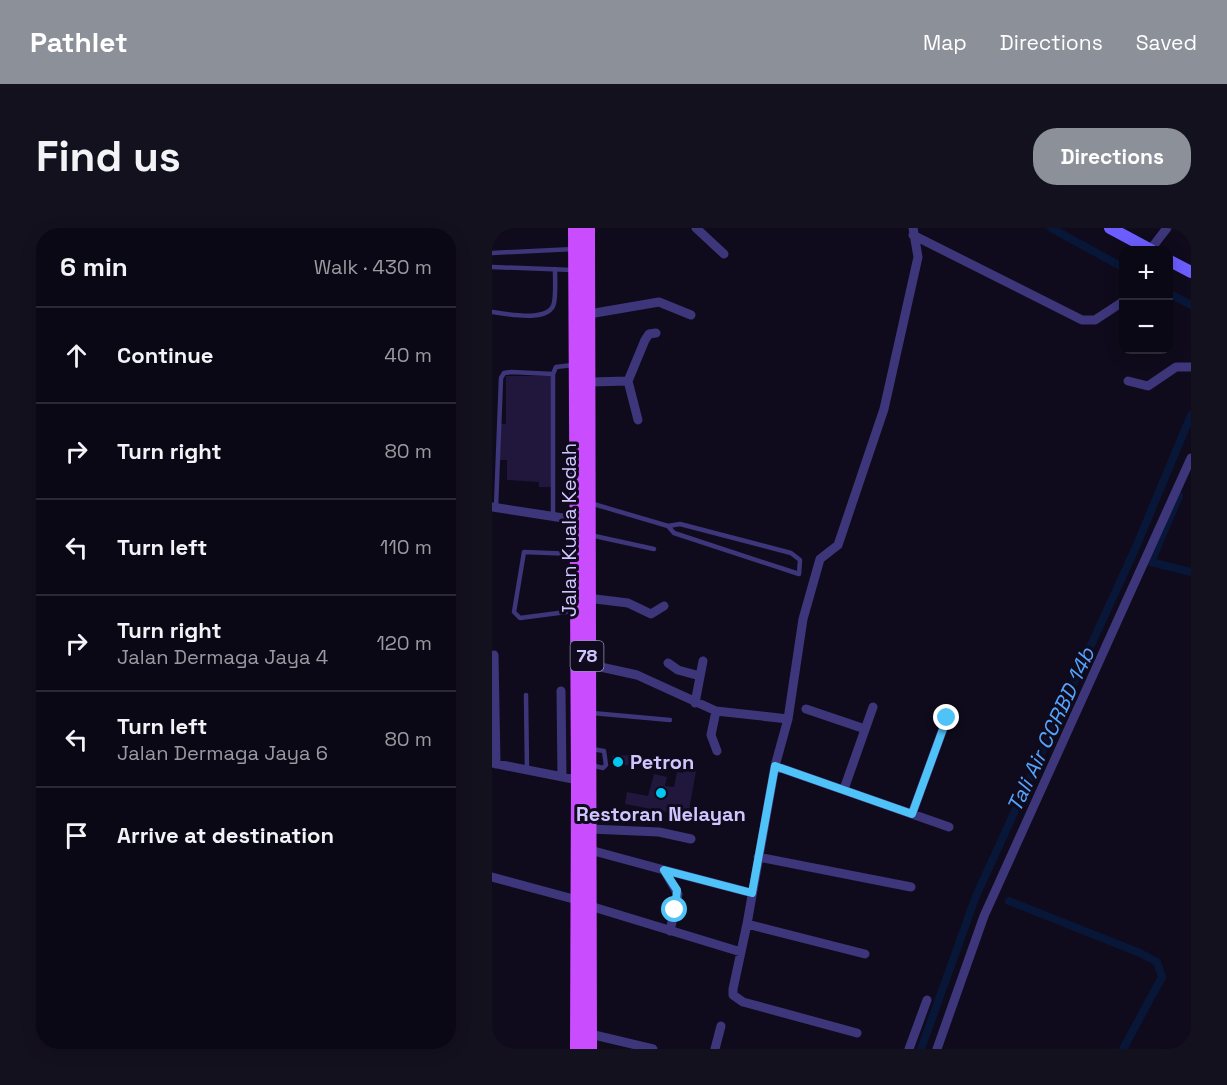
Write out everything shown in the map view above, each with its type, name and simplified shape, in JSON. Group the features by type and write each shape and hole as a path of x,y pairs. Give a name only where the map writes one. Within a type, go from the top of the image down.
{"main road":[{"name":"Jalan Kuala Kedah","path":"575,228 578,780 590,1049"},
{"name":"Jalan Kuala Kedah","path":"577,1049 583,903 590,850 590,713 587,664 590,382 588,228"},
{"path":"575,270 585,270 589,263"},
{"path":"578,723 581,716 590,713"}],"street":[{"path":"696,228 724,254"},
{"path":"1110,228 1143,246"},
{"path":"1153,246 1167,228"},
{"path":"913,232 1082,320 1095,320 1119,304"},
{"path":"857,1033 736,1000 732,989 747,924 775,766 788,719 803,619 820,559 838,545 884,409 918,257 913,232"},
{"path":"1173,263 1191,272"},
{"path":"590,314 659,302 691,315"},
{"path":"638,420 628,381 645,340 649,334 656,333"},
{"path":"1128,381 1141,387 1148,386 1178,366 1191,367"},
{"path":"590,382 628,381"},
{"path":"937,1049 984,916 1191,458"},
{"path":"494,507 576,520"},
{"path":"587,598 628,603 651,614 664,606"},
{"path":"494,655 494,763 578,780"},
{"path":"695,703 703,661"},
{"path":"668,663 678,670 700,676"},
{"path":"587,664 637,675 716,711 788,719"},
{"path":"561,691 562,777"},
{"path":"844,789 873,706"},
{"path":"806,709 865,729"},
{"path":"716,711 711,735 717,751"},
{"path":"912,814 947,718"},
{"path":"775,766 949,827"},
{"path":"590,829 659,831 691,838"},
{"path":"590,850 752,893"},
{"path":"758,857 911,888"},
{"path":"664,870 678,894 670,931"},
{"path":"492,877 741,952"},
{"path":"747,924 865,954"},
{"path":"909,1049 927,1000"},
{"path":"715,1049 721,1026"},
{"path":"590,1034 653,1049"}],"lane":[{"path":"492,253 576,249"},
{"path":"492,267 575,270"},
{"path":"492,312 539,316 548,312 554,303 555,269"},
{"path":"553,516 553,374 560,366 577,365"},
{"path":"494,507 501,378 504,373 510,372 553,374"},
{"path":"588,502 668,526 680,524 791,553 800,560 799,574 674,533 668,526"},
{"path":"587,534 654,549"},
{"path":"576,554 524,552 514,612 520,618 576,611"},
{"path":"526,695 527,770"},
{"path":"590,713 670,720"}],"building":[{"path":"506,376 552,376 552,487 539,487 539,482 507,480 507,460 500,460 500,424 506,424"},
{"path":"634,755 634,765 612,765 612,756"},
{"path":"684,769 696,771 688,816 625,804 627,792 648,796 654,774 667,777 665,786 674,787 677,772 683,773"}],"waterway":[{"path":"1051,228 1119,265"},
{"path":"1173,296 1191,305"},
{"name":"Tali Air CCRBD 14b","path":"921,1049 976,896 1136,547 1191,415"},
{"path":"1179,496 1151,562 1191,572"},
{"path":"1009,901 1140,953 1157,962 1162,977 1123,1049"}],"place":[{"name":"Petron","path":"618,762"},
{"name":"Restoran Nelayan","path":"661,793"}],"route":[{"path":"675,910 677,890 664,870 752,893 775,766 912,814 947,718"}]}
